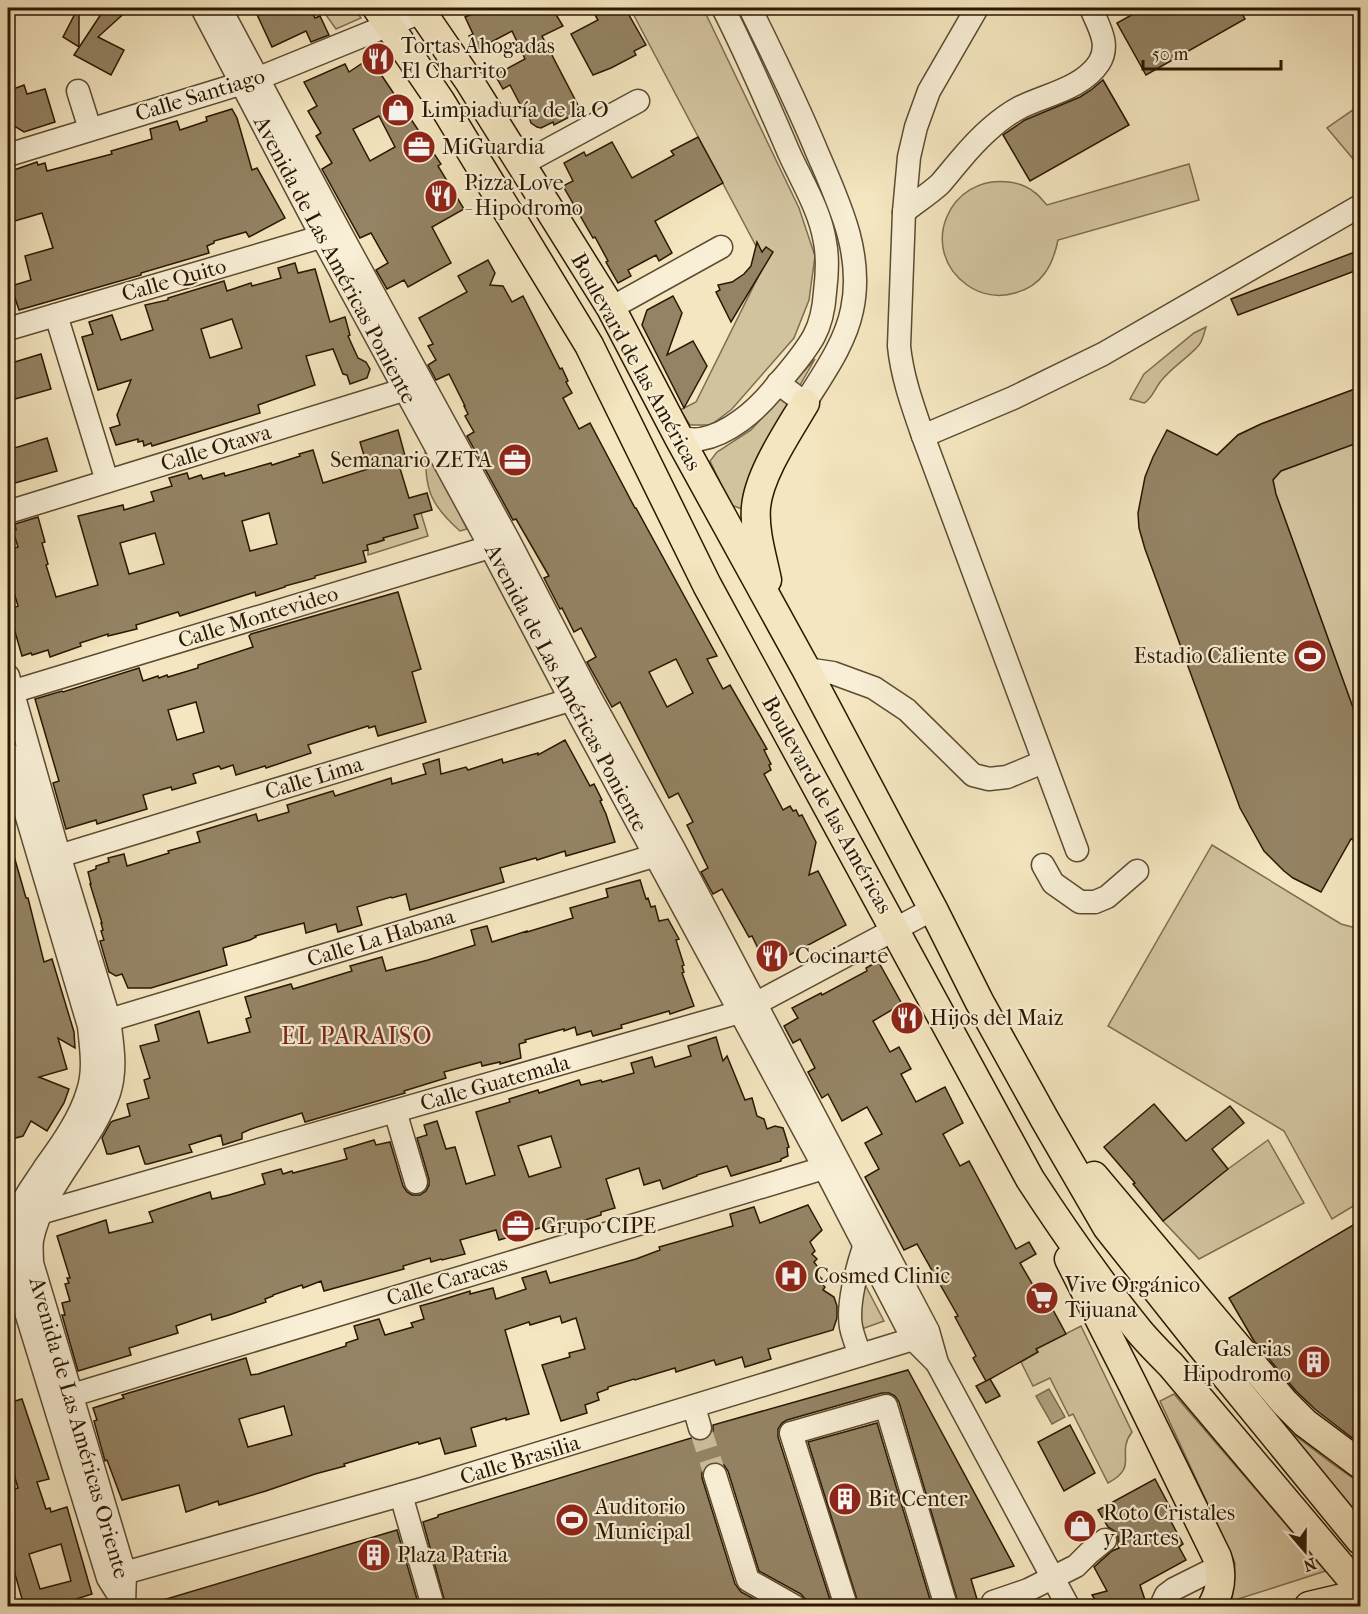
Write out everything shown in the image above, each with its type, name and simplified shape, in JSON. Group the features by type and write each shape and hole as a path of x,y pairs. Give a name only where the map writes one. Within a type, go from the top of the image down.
{"main road":[{"name":"Boulevard de las Américas","path":"424,9 611,308 679,438 806,669 980,1001 1034,1101 1107,1227 1360,1540"},
{"name":"Boulevard de las Américas","path":"383,17 441,102 589,345 707,585 1030,1179 1064,1230 1133,1323 1360,1589"},
{"path":"772,608 757,533 756,506 762,482 805,403"},
{"path":"1034,1101 1115,1203 1237,1330 1284,1402 1305,1423 1360,1464"},
{"path":"1030,1179 1220,1566 1221,1584 1212,1606"},
{"path":"1139,1398 1148,1382 1171,1365 1237,1330"},
{"path":"1309,1606 1360,1594"}],"street":[{"name":"Avenida de Las Américas Poniente","path":"202,8 250,81"},
{"name":"Avenida de Las Américas Poniente","path":"220,8 250,81 331,235 500,543 580,697 1068,1606"},
{"path":"679,438 703,439 728,429 751,412 802,354 815,334 824,305 827,274 826,244 821,225 724,8"},
{"path":"750,8 800,110 846,222 853,251 856,280 852,310 843,339 805,403 778,384"},
{"path":"977,8 929,91 916,127 909,158 904,212 899,346 910,398 923,436 1077,850"},
{"path":"904,212 940,184 997,122 1020,108 1059,93 1086,77 1099,64 1105,48 1090,8"},
{"name":"Calle Santiago","path":"8,155 250,81 383,17 424,9"},
{"path":"78,91 90,129"},
{"path":"522,164 638,101"},
{"path":"923,436 1003,402 1103,354 1360,206"},
{"name":"Calle Quito","path":"8,329 331,235"},
{"path":"611,308 721,247"},
{"path":"56,315 107,481"},
{"name":"Calle Otawa","path":"8,512 414,387"},
{"name":"Calle Montevideo","path":"9,687 500,543"},
{"path":"806,669 833,673 874,688 907,710 973,775 989,779 1007,777 1043,762"},
{"name":"Avenida de Las Américas Oriente","path":"9,687 49,859 99,1023 89,1090 64,1139 28,1191 11,1245 13,1270 18,1289 63,1397 125,1605"},
{"name":"Calle Lima","path":"49,859 580,697"},
{"name":"Avenida de Las Américas Oriente","path":"8,753 49,859"},
{"name":"Calle La Habana","path":"99,1023 665,853"},
{"path":"1042,865 1053,883 1080,902 1095,902 1107,897 1137,871"},
{"name":"Calle Guatemala","path":"20,1220 748,1008 933,909"},
{"path":"395,1112 416,1182"},
{"name":"Avenida de Las Américas Poniente","path":"832,1165 864,1247 921,1335"},
{"name":"Calle Caracas","path":"63,1397 832,1165"},
{"path":"860,1355 851,1327 851,1316 855,1275 864,1247"},
{"name":"Calle Brasilia","path":"116,1576 400,1496 921,1335"},
{"path":"846,1606 792,1433 886,1406 946,1606"},
{"path":"694,1407 700,1428"},
{"path":"715,1475 748,1580 794,1606"},
{"path":"400,1496 433,1606"},
{"path":"993,1602 1028,1590 1076,1566 1105,1540"},
{"path":"1161,1606 1166,1595 1174,1589 1220,1566"}],"shaded area":[{"path":"321,8 354,8 361,18 336,29"},
{"path":"630,8 703,8 799,208 815,256 809,300 794,338 732,409 711,425 690,425 680,410 696,402 765,263"},
{"path":"1360,105 1360,165 1359,166 1327,128"},
{"path":"1189,164 1199,200 1058,240 1053,258 1045,273 1024,290 1003,295 990,295 978,291 967,285 952,270 944,253 942,234 947,217 956,202 970,190 988,183 1016,183 1029,188 1047,205"},
{"path":"1206,327 1199,345 1165,376 1147,401 1144,403 1130,399 1144,374 1194,333"},
{"path":"815,359 765,446 742,509 731,505 710,461 717,452 751,430"},
{"name":"Estadio Caliente","path":"1360,387 1360,843 1332,828 1217,455 1238,435 1261,424"},
{"path":"425,444 467,529 460,531 434,502 426,472"},
{"path":"421,513 428,536 368,555 366,543 384,540 383,538 414,515"},
{"path":"1212,845 1341,924 1360,929 1360,1202 1332,1219 1284,1131 1108,1026"},
{"path":"1268,1140 1304,1203 1199,1259 1163,1221"},
{"path":"861,1277 884,1321 859,1330"},
{"path":"1081,1326 1132,1432 1127,1440 1123,1471 1108,1483 1073,1414 1069,1416 1050,1378 1033,1386 1021,1362 1038,1352 1036,1349"},
{"path":"1049,1389 1065,1417 1052,1424 1036,1396"},
{"path":"1174,1394 1326,1571 1232,1601 1235,1563 1160,1401"},
{"path":"1272,1418 1360,1483 1360,1521"}],"building":[{"path":"79,8 79,47 63,37"},
{"path":"105,8 130,8 98,37 124,50 111,75 74,55"},
{"path":"254,8 310,8 315,18 320,16 329,35 311,42 306,31 272,47"},
{"path":"469,8 552,8 563,26 542,36 581,111 554,125 553,122 541,128 531,123 527,111 522,108 510,85 503,89 495,75 525,59 512,31 478,49 469,36 473,34 465,17 472,14"},
{"path":"591,8 625,8 646,45 634,51 636,55 593,75 571,34 598,20"},
{"path":"1144,8 1239,8 1245,19 1146,75 1117,23"},
{"path":"370,58 441,164 438,166 464,209 432,227 451,263 408,287 404,280 387,289 376,270 388,263 371,233 360,238 322,169 332,163 316,136 321,133 308,111 317,106 304,82 345,64 349,72","holes":["379,116 395,147 370,161 353,129"]},
{"path":"1103,80 1129,125 1030,181 1003,135 1025,120 1080,97"},
{"path":"24,85 27,94 45,89 55,122 24,132 16,127 8,128 8,91"},
{"path":"232,109 237,118 252,170 257,168 285,218 249,237 246,232 214,241 207,246 209,253 19,310 11,286 31,280 25,256 53,248 42,213 8,223 8,172 37,162 38,165 45,163 47,171 112,154 111,151 152,139 150,129 177,121 180,130 207,121 206,117"},
{"path":"698,137 723,183 655,221 672,253 659,261 656,255 628,270 631,276 618,283 595,237 593,238 563,186 573,181 564,163 584,152 586,156 612,142 632,178 674,155 671,151"},
{"path":"757,242 762,252 766,247 773,252 731,322 716,292 720,290 718,285 732,282 744,274 751,266"},
{"path":"1360,250 1360,269 1238,315 1231,299"},
{"path":"488,260 495,273 490,285 503,286 512,302 523,296 568,381 566,382 572,393 563,398 579,429 590,423 717,656 707,659 723,689 730,685 767,749 764,750 771,764 769,765 771,770 764,774 783,810 790,806 799,816 802,815 816,842 809,875 818,871 846,925 767,967 752,936 749,937 722,889 713,894 701,872 708,868 687,825 693,822 678,793 669,798 620,702 612,707 587,662 596,657 581,628 574,632 562,608 560,609 544,578 549,576 516,519 513,520 467,436 474,432 465,416 468,414 465,406 449,374 436,380 428,365 436,360 428,346 433,344 419,318 467,292 458,276","holes":["676,659 693,693 667,707 649,672"]},
{"path":"295,263 298,273 315,269 330,322 345,317 350,335 348,336 358,358 366,362 370,369 367,378 350,384 347,375 343,374 333,349 306,356 315,385 258,405 260,413 152,446 151,443 144,446 143,441 138,442 138,439 116,445 110,428 120,425 117,415 131,380 98,390 82,337 93,334 89,322 112,315 121,340 153,330 145,305 168,300 168,298 224,281 227,291 251,283 252,286 281,278 278,268","holes":["232,319 242,348 210,358 201,329"]},
{"path":"673,296 682,313 667,355 693,341 707,366 684,408 642,325 647,310"},
{"path":"41,354 51,389 8,401 8,364"},
{"path":"1360,387 1360,442 1281,471 1273,480 1276,494 1360,727 1360,843 1351,839 1321,892 1293,878 1264,851 1240,808 1145,549 1139,528 1138,513 1145,477 1167,430 1217,455 1238,435 1261,424"},
{"path":"398,430 407,463 399,465 409,498 427,493 432,510 414,515 418,528 367,545 368,550 363,551 366,562 256,596 255,592 180,616 178,612 136,625 137,629 108,636 108,634 80,643 81,646 50,657 48,650 22,656 11,618 10,609 18,606 8,572 8,550 18,547 13,531 16,530 15,524 38,517 45,542 42,543 48,564 46,565 56,597 98,585 78,516 123,505 124,510 154,501 151,492 172,486 169,478 187,473 189,479 201,475 203,479 224,473 225,476 271,463 272,465 313,450 323,483 368,469 360,442","holes":["269,513 277,544 250,551 242,521","155,533 164,564 129,574 120,543"]},
{"path":"47,438 57,471 8,485 8,450"},
{"path":"398,592 421,669 412,672 426,722 378,736 375,726 369,728 368,726 308,745 311,753 236,775 233,765 221,769 219,766 193,774 196,783 143,795 147,809 97,824 96,820 66,829 53,783 59,781 35,699 139,668 143,681 158,676 159,678 167,675 168,677 198,668 198,665 253,647 249,636","holes":["196,702 204,732 177,740 168,710"]},
{"path":"565,740 590,786 594,784 602,800 600,801 615,842 566,856 565,851 500,868 504,882 410,910 406,894 357,907 362,925 338,932 336,924 306,933 304,923 255,936 250,940 223,948 227,965 151,988 128,988 122,974 116,976 109,972 100,941 104,940 101,931 103,930 102,923 88,872 96,869 96,866 109,862 108,858 124,854 127,866 200,842 197,832 256,814 258,821 289,812 287,805 333,791 335,796 391,778 392,784 426,774 423,764 439,759 441,774 466,767 468,770 502,759 503,763 538,753 538,755"},
{"path":"8,849 12,849 26,898 28,898 44,962 52,959 74,1032 75,1048 58,1038 67,1069 39,1077 69,1089 64,1103 47,1131 31,1121 23,1136 8,1140"},
{"path":"640,880 646,899 648,898 651,907 655,906 659,921 668,919 679,939 676,940 684,965 682,973 694,1006 621,1025 622,1028 593,1036 591,1031 577,1035 575,1027 525,1040 526,1042 519,1044 521,1058 482,1066 481,1062 444,1072 446,1078 404,1091 405,1093 305,1122 302,1113 251,1129 242,1133 242,1139 223,1145 221,1135 189,1145 192,1152 148,1164 145,1164 139,1146 107,1154 102,1138 111,1122 130,1116 127,1104 149,1098 144,1080 150,1078 140,1046 159,1041 155,1025 199,1011 208,1043 250,1032 246,1019 251,1017 245,997 291,984 293,989 352,971 350,966 382,957 386,971 428,960 475,945 471,930 487,926 492,942 527,932 573,918 570,908 608,897 606,889"},
{"path":"878,961 902,1004 873,1021 890,1052 899,1047 911,1069 901,1074 916,1102 945,1087 963,1123 943,1134 960,1166 969,1161 1016,1249 1029,1242 1036,1254 1020,1263 1034,1287 1039,1284 1066,1334 1036,1349 1038,1352 986,1381 973,1358 976,1356 955,1317 958,1316 917,1244 904,1250 865,1177 879,1169 865,1143 882,1134 867,1107 842,1121 828,1094 822,1098 808,1072 815,1068 800,1039 793,1043 784,1026 798,1018 792,1008 867,971 866,968"},
{"path":"716,1037 723,1061 727,1056 745,1100 752,1098 757,1116 764,1119 767,1129 775,1126 783,1128 789,1147 787,1148 788,1156 781,1161 731,1176 727,1166 663,1189 660,1180 644,1185 639,1168 606,1179 615,1208 601,1212 601,1215 551,1231 550,1225 499,1240 496,1230 460,1240 465,1254 431,1262 430,1258 403,1266 404,1269 324,1291 321,1281 303,1288 302,1285 273,1295 265,1299 266,1302 229,1315 212,1320 211,1314 176,1326 178,1333 129,1348 131,1355 78,1371 62,1315 65,1315 62,1303 70,1301 65,1284 69,1283 67,1278 70,1278 57,1236 106,1220 109,1233 153,1222 149,1212 210,1192 212,1199 265,1184 262,1174 281,1169 283,1174 292,1171 293,1173 347,1159 344,1149 374,1140 376,1145 390,1142 403,1186 412,1195 420,1195 426,1191 429,1179 417,1138 427,1135 424,1125 437,1121 446,1149 455,1147 466,1184 495,1175 476,1112 510,1102 509,1099 538,1090 539,1093 579,1080 581,1085 601,1080 602,1082 634,1073 631,1063 652,1057 655,1067 691,1056 688,1046","holes":["551,1136 561,1167 529,1177 518,1146"]},
{"path":"1154,1104 1186,1141 1230,1106 1244,1123 1212,1149 1228,1169 1163,1221 1104,1147"},
{"path":"808,1205 822,1230 810,1242 815,1251 812,1254 817,1259 814,1262 820,1270 816,1273 822,1279 820,1282 825,1287 823,1290 834,1297 837,1306 837,1318 833,1330 768,1349 771,1359 745,1367 742,1357 716,1365 714,1360 676,1372 675,1368 634,1379 597,1393 599,1400 585,1405 587,1413 561,1421 542,1365 570,1357 569,1353 585,1349 576,1318 562,1323 560,1316 530,1325 529,1322 505,1330 529,1414 471,1428 476,1446 445,1454 440,1438 419,1444 418,1442 266,1491 219,1505 218,1501 186,1512 179,1485 122,1500 107,1460 105,1461 94,1421 97,1420 93,1408 124,1398 122,1395 246,1358 251,1375 258,1374 346,1346 346,1343 358,1339 354,1326 379,1319 385,1335 413,1327 411,1323 424,1319 420,1306 470,1291 470,1294 493,1288 496,1299 526,1289 522,1278 546,1271 550,1283 636,1259 660,1250 659,1247 733,1226 730,1214 754,1207 760,1223","holes":["284,1406 292,1435 248,1447 239,1419"]},
{"name":"Galerias Hipodromo","path":"1360,1221 1360,1444 1316,1410 1296,1391 1254,1341 1229,1298"},
{"path":"908,1370 1014,1566 971,1579 979,1606 959,1606 899,1402 895,1396 882,1393 787,1420 778,1429 778,1437 832,1606 807,1606 801,1594 759,1571 728,1471 724,1465 710,1462 705,1466 702,1478 735,1584 741,1592 767,1606 446,1606 423,1522 438,1517 438,1515 691,1438 704,1441 710,1437 713,1425"},
{"path":"990,1379 1000,1396 986,1403 976,1386"},
{"path":"22,1399 49,1479 37,1482 46,1509 50,1508 51,1512 67,1507 92,1594 70,1601 71,1606 24,1606 8,1549 8,1491 18,1488 8,1454 8,1403","holes":["61,1544 71,1581 40,1589 29,1554"]},
{"path":"877,1423 932,1606 859,1606 808,1442"},
{"path":"1070,1425 1095,1473 1064,1491 1038,1442"},
{"path":"1155,1479 1173,1513 1168,1516 1183,1544 1179,1547 1186,1560 1140,1585 1147,1606 1099,1606 1092,1595 1107,1591 1094,1567 1112,1551 1119,1548 1116,1532 1108,1527 1098,1510"},
{"name":"Plaza Patria","path":"397,1530 419,1606 154,1606 153,1603"}],"tunnel":[{"path":"700,1428 715,1475"}],"place":[{"name":"Tortas Ahogadas El Charrito","path":"378,59"},
{"name":"Limpiaduría de la O","path":"398,110"},
{"name":"MiGuardia","path":"419,147"},
{"name":"Pizza Love - Hipodromo","path":"441,196"},
{"name":"Semanario ZETA","path":"515,460"},
{"name":"Estadio Caliente","path":"1310,656"},
{"name":"Cocinarte","path":"772,956"},
{"name":"Hijos del Maiz","path":"907,1018"},
{"name":"Grupo CIPE","path":"518,1226"},
{"name":"Cosmed Clinic","path":"791,1276"},
{"name":"Vive Orgánico Tijuana","path":"1042,1298"},
{"name":"Galerias Hipodromo","path":"1314,1362"},
{"name":"Bit Center","path":"845,1499"},
{"name":"Auditorio Municipal","path":"572,1520"},
{"name":"Roto Cristales y Partes","path":"1080,1526"},
{"name":"Plaza Patria","path":"374,1555"}],"district":[{"name":"EL PARAISO","path":"357,1036"}]}
